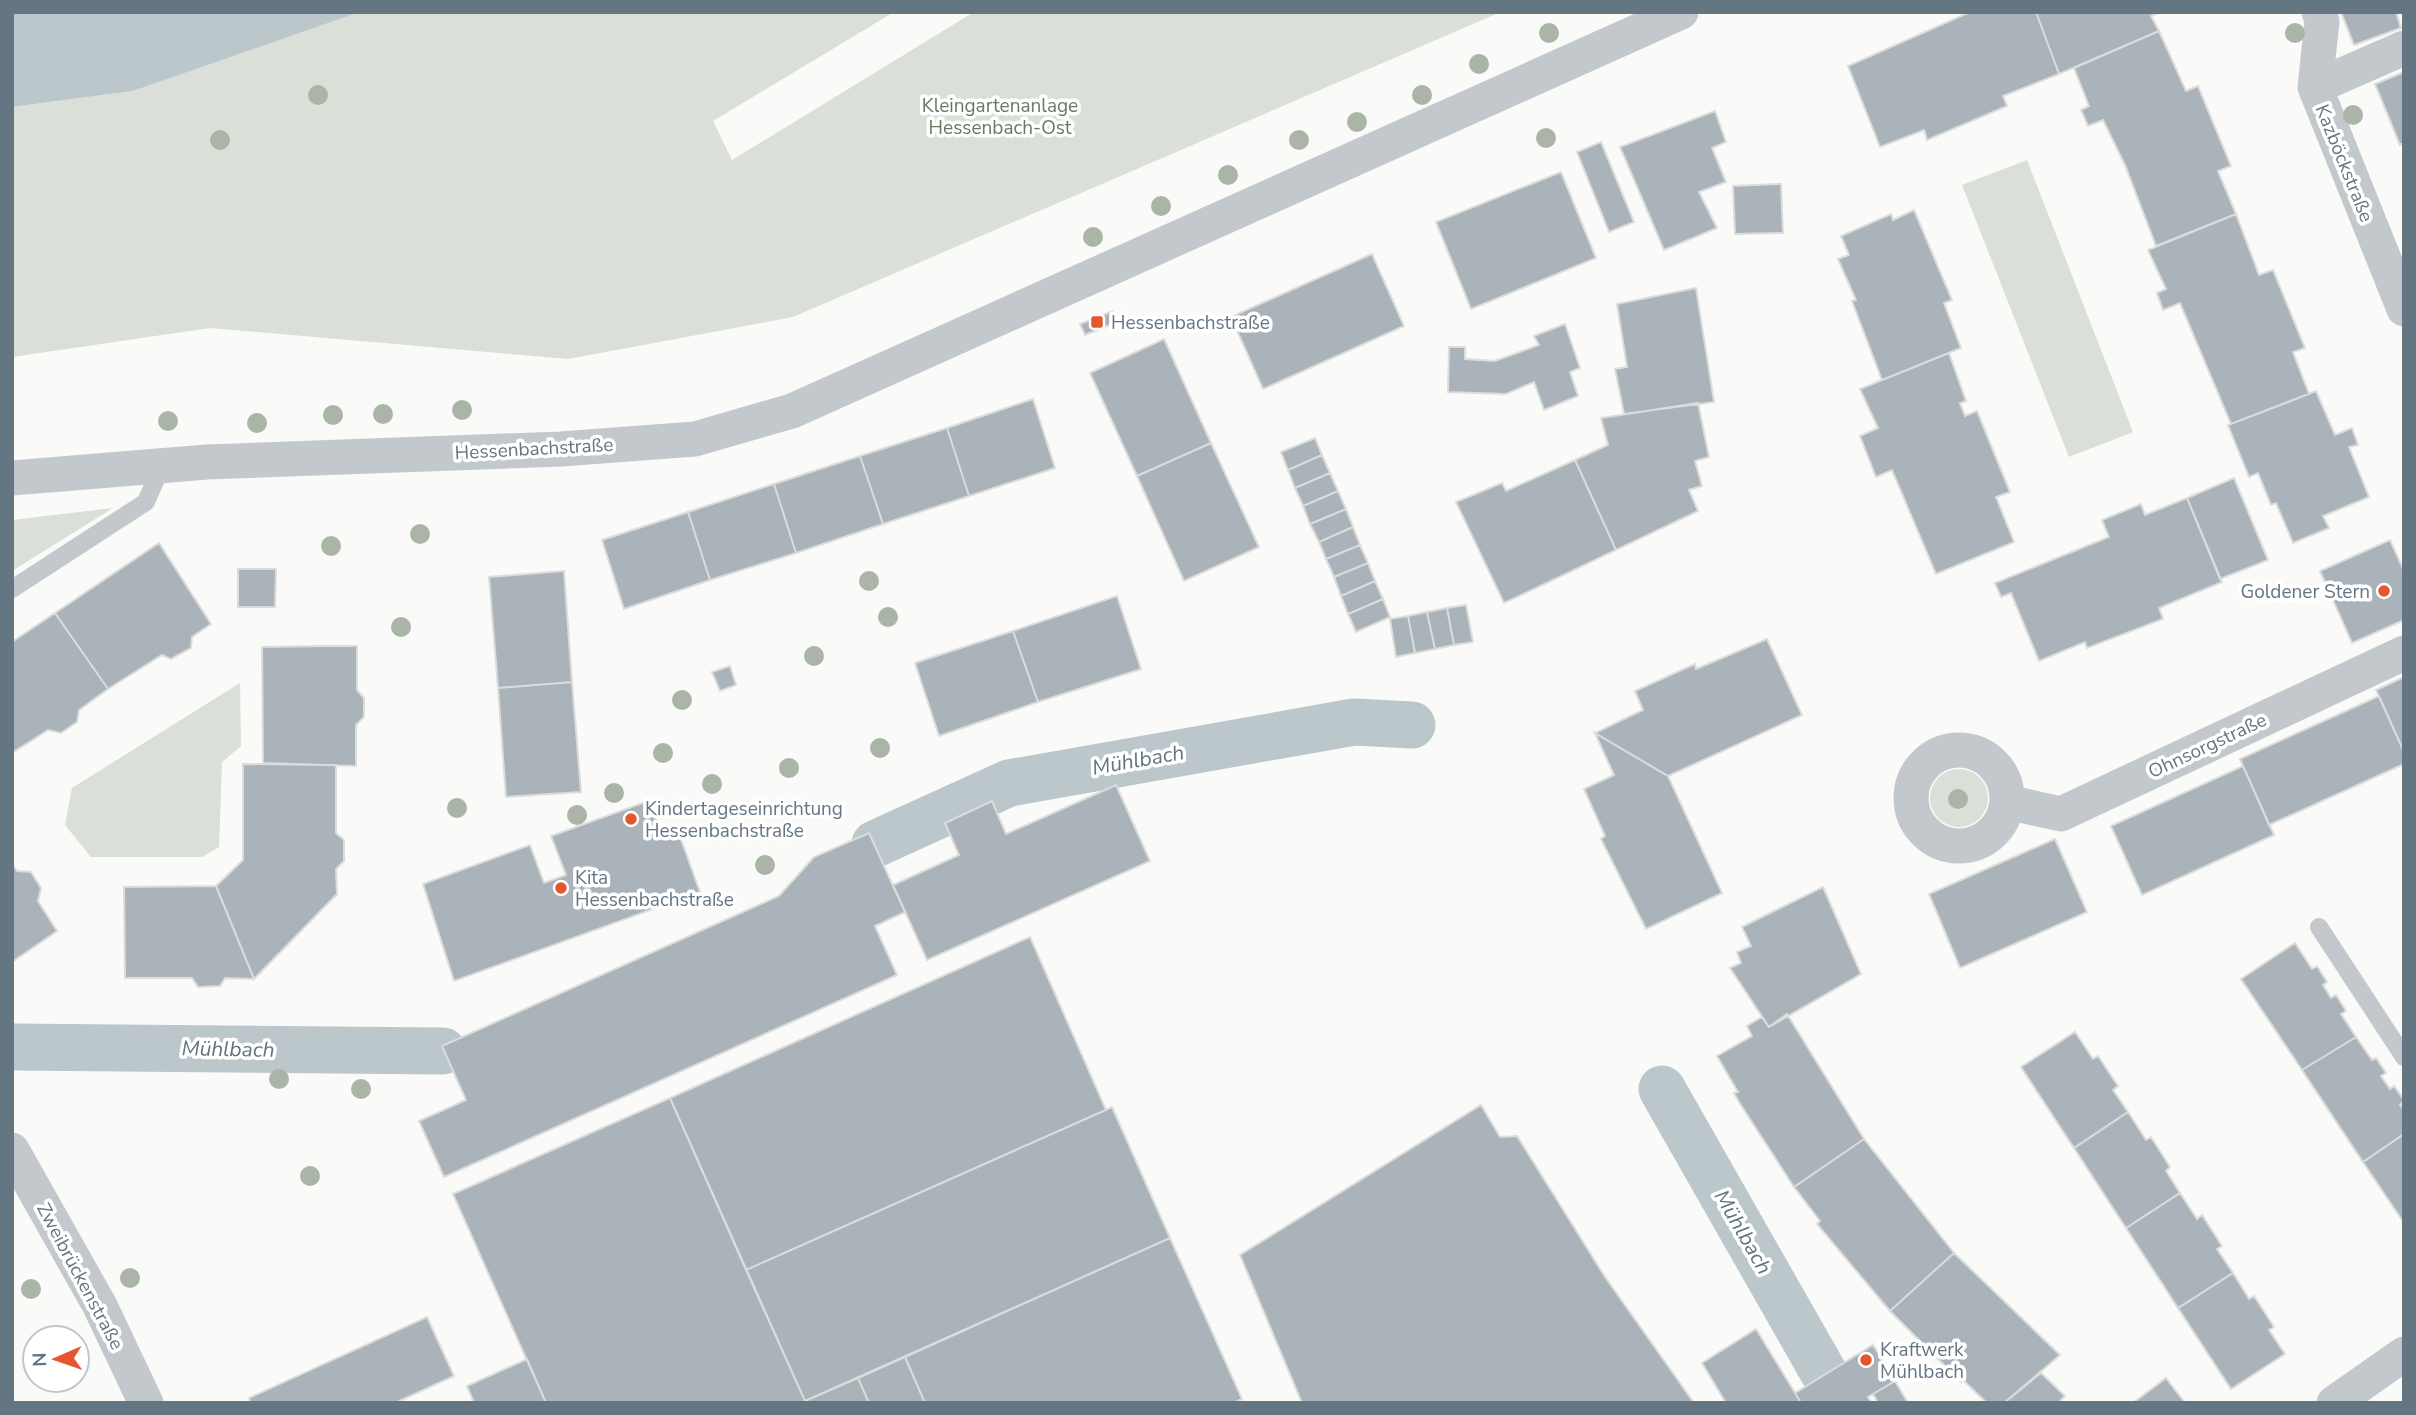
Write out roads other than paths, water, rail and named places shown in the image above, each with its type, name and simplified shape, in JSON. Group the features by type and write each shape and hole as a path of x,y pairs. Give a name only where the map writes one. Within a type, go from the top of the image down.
{"street":[{"name":"Hessenbachstraße","path":"12,478 162,465 561,449 695,439 792,411 1681,12"},
{"name":"Kazböckstraße","path":"2319,12 2322,21 2315,87 2404,309"},
{"path":"2315,87 2404,48"},
{"name":"Ohnsorgstraße","path":"2007,802 2061,814 2404,653"},
{"name":"Zweibrückenstraße","path":"12,1150 100,1307 146,1403"},
{"path":"2334,1403 2404,1354"}],"lane":[{"path":"12,589 146,502 162,465"},
{"path":"2319,927 2404,1057"}],"waterway":[{"name":"Mühlbach","path":"875,844 1009,783 1354,722 1412,725"},
{"name":"Mühlbach","path":"12,1047 443,1051"},
{"name":"Mühlbach","path":"1662,1089 1825,1375"}],"place":[{"name":"Hessenbachstraße","path":"1097,322"},
{"name":"Goldener Stern","path":"2384,591"},
{"name":"Kindertageseinrichtung Hessenbachstraße","path":"631,819"},
{"name":"Kita Hessenbachstraße","path":"561,888"},
{"name":"Kraftwerk Mühlbach","path":"1866,1360"}],"park label":[{"name":"Kleingartenanlage Hessenbach-Ost","path":"1000,116"}]}
